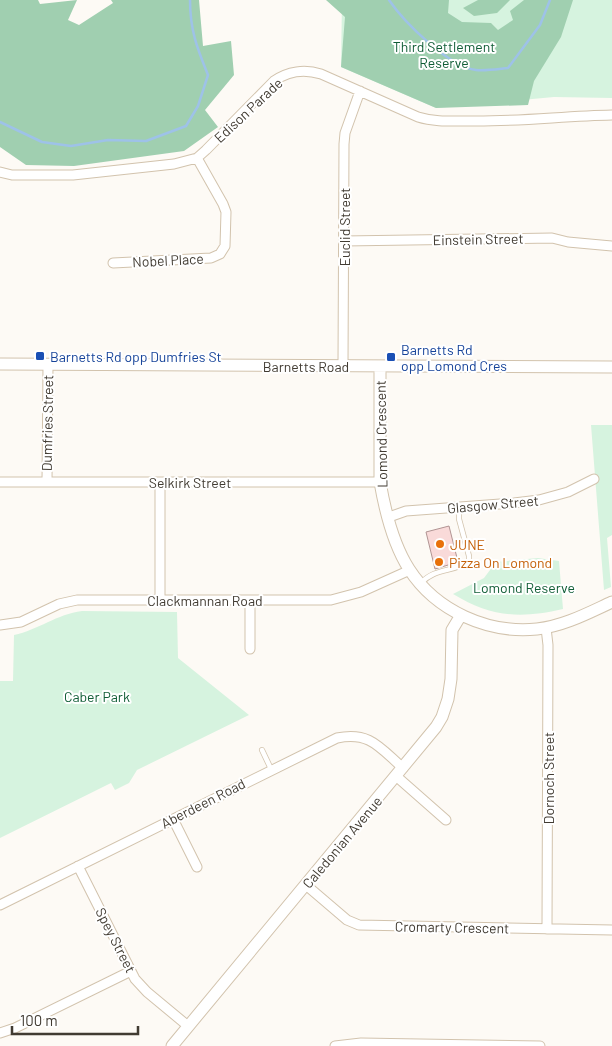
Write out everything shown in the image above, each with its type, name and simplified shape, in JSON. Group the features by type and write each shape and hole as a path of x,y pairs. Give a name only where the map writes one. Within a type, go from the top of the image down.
{"street":[{"name":"Edison Parade","path":"197,158 272,83 289,74 304,71 316,72 418,117 438,121 501,121 612,115"},
{"name":"Euclid Street","path":"343,366 344,138 360,91"},
{"path":"0,172 12,175 64,176 174,164 197,158"},
{"name":"Nobel Place","path":"113,263 211,258 224,255 226,241 225,207 197,158"},
{"name":"Einstein Street","path":"344,242 552,238 568,242 612,246"},
{"name":"Barnetts Road","path":"0,364 612,367"},
{"name":"Dumfries Street","path":"46,482 48,365"},
{"name":"Lomond Crescent","path":"380,366 380,482 398,545 410,570 421,583 447,607 461,615 485,624 509,629 546,628 576,619 612,602"},
{"name":"Glasgow Street","path":"389,517 406,511 514,504 539,500 568,492 594,480"},
{"name":"Selkirk Street","path":"0,482 380,482"},
{"path":"160,482 160,599"},
{"name":"Clackmannan Road","path":"0,625 21,622 52,607 71,601 160,599 322,601 339,599 361,592 410,570"},
{"path":"250,600 250,649"},
{"name":"Caledonian Avenue","path":"172,1046 436,727 444,711 450,684 452,630 461,615"},
{"name":"Dornoch Street","path":"546,628 548,645 547,929"},
{"name":"Aberdeen Road","path":"0,905 271,769 337,738 356,735 371,740 446,820"},
{"path":"173,819 197,867"},
{"name":"Spey Street","path":"78,866 131,971 147,992 188,1026"},
{"name":"Cromarty Crescent","path":"306,885 347,920 359,925 612,930"},
{"path":"0,1033 15,1028 131,971"},
{"path":"335,1046 361,1043 540,1046"}],"lane":[{"path":"421,583 429,575 463,565 468,561 469,556 459,519 459,507"},
{"path":"262,750 271,769"}],"green space":[{"path":"0,0 38,0 40,4 77,0 68,20 79,25 113,3 111,0 199,0 203,46 231,41 234,75 205,110 218,127 184,151 74,166 26,165 0,147"},
{"name":"Third Settlement Reserve","path":"326,0 449,0 448,13 462,22 491,23 498,30 513,20 510,11 524,0 573,0 561,37 534,81 528,105 436,108 341,67 345,17"},
{"name":"Third Settlement Reserve","path":"342,0 612,0 612,98 554,97 436,108 341,67"},
{"path":"478,0 510,0 497,13 474,16 463,8"},
{"path":"591,425 612,425 612,535 607,538 611,587 604,590"},
{"name":"Lomond Reserve","path":"538,558 559,561 563,609 533,614 506,614 480,607 453,594 484,578 496,562"},
{"name":"Caber Park","path":"82,611 177,612 178,658 249,715 137,770 129,783 115,790 111,783 0,838 0,681 13,681 14,635 31,630 64,615"}],"building":[{"path":"449,526 458,562 435,569 426,532"}],"waterway":[{"path":"0,122 42,142 71,146 108,140 146,141 186,126 198,106 208,75 195,39 191,21 190,0"},
{"path":"389,0 405,20 428,42 453,61 476,70 508,68 540,25 550,0"}],"place":[{"name":"Barnetts Rd opp Dumfries St","path":"40,356"},
{"name":"Barnetts Rd opp Lomond Cres","path":"391,357"},
{"name":"JUNE","path":"440,544"},
{"name":"Pizza On Lomond","path":"439,562"}]}
